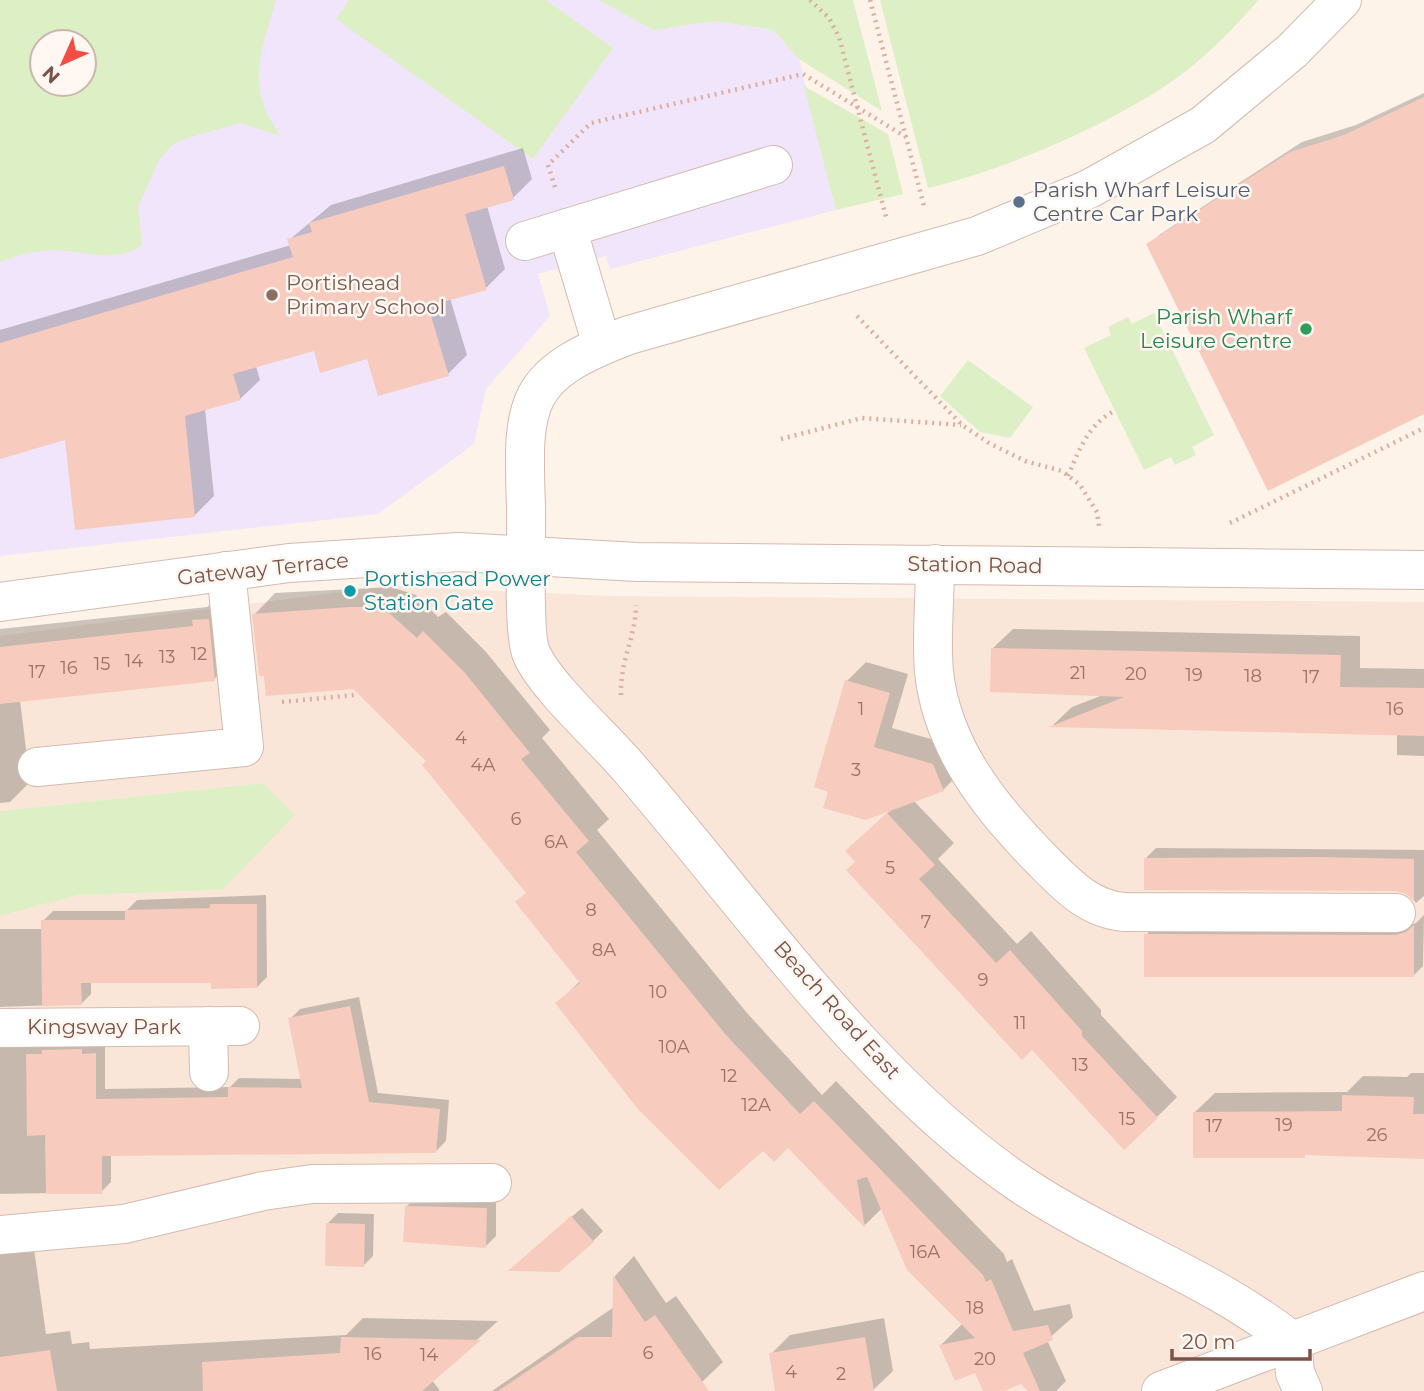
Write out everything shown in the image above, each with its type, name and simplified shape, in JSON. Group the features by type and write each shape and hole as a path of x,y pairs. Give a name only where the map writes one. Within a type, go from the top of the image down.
{"street":[{"name":"Beach Road East","path":"1292,1341 1246,1306 1058,1208 980,1153 908,1088 825,1001 629,768 547,677 530,653 524,451 529,412 541,385 559,367 603,345 977,236 1089,189 1192,132 1265,75 1342,0"},
{"path":"525,241 773,165"},
{"path":"567,228 603,345"},
{"name":"Gateway Terrace","path":"0,602 289,563 459,552 527,556"},
{"name":"Station Road","path":"527,556 637,562 1424,570"},
{"path":"935,565 934,671 944,717 955,745 992,805 1074,891 1102,909 1124,912 1396,913"},
{"path":"37,767 244,747 226,571"},
{"name":"Kingsway Park","path":"0,1028 224,1026 209,1072"},
{"path":"0,1235 124,1224 263,1191 312,1184 492,1184"},
{"path":"1161,1391 1424,1291"},
{"path":"1292,1341 1295,1373 1303,1391"}],"path":[{"path":"810,0 829,18 839,37 854,103 887,221"},
{"path":"870,0 934,248"},
{"path":"567,228 548,165 591,123 803,74 906,137"},
{"path":"823,279 962,425 1025,461 1062,471 1080,485 1097,512 1100,566"},
{"path":"1068,476 1089,432 1097,422 1114,411"},
{"path":"781,439 862,418 893,418 962,425"},
{"path":"1226,524 1424,428"},
{"path":"629,768 621,681 627,642 636,625 637,562"}],"shaded area":[{"name":"Portishead Primary School","path":"0,0 599,0 653,30 716,21 773,30 799,59 836,210 610,269 606,256 538,274 550,316 486,389 474,444 378,514 0,556"},
{"path":"389,586 611,596 1424,602 1424,1391 0,1391 0,916 78,895 222,890 263,783 0,811 0,636"}],"green space":[{"path":"0,0 276,0 261,54 259,86 262,102 281,136 240,123 181,140 171,146 159,160 138,207 142,245 132,251 100,255 48,250 0,262"},
{"path":"349,0 546,0 613,48 533,159 336,19"},
{"path":"599,0 853,0 882,111 799,59 773,30 716,21 653,30"},
{"path":"880,0 1259,0 1196,63 1129,108 1027,156 928,188"},
{"path":"804,86 888,134 903,194 836,210"},
{"path":"1154,313 1214,435 1192,447 1196,455 1175,465 1171,457 1144,470 1084,348 1111,335 1108,327 1128,317 1132,324"},
{"path":"968,360 1033,407 1010,438 980,432 940,396"},
{"path":"263,783 295,815 222,890 78,895 0,916 0,811"}],"building":[{"name":"Parish Wharf Leisure Centre","path":"1424,97 1424,414 1268,491 1146,244 1290,152 1344,135"},
{"path":"504,166 514,200 465,214 487,290 428,306 449,376 378,396 367,359 320,373 314,351 233,374 241,400 185,416 195,517 75,530 65,440 0,459 0,343 293,257 287,239 312,232 309,223"},
{"path":"369,607 389,613 417,638 423,631 465,673 530,753 521,759 589,841 576,852 726,1035 800,1114 814,1101 983,1275 986,1282 991,1279 1013,1331 1048,1325 1053,1340 1023,1353 1040,1391 1028,1391 1021,1384 1004,1391 983,1391 975,1373 955,1381 939,1345 975,1338 907,1270 867,1177 857,1180 865,1228 788,1148 774,1162 763,1151 719,1190 637,1108 555,1003 580,983 515,902 526,893 422,765 426,761 353,689 266,696 264,676 259,676 252,614"},
{"path":"209,619 215,681 0,704 0,647 193,626 192,620"},
{"path":"991,648 1341,655 1340,687 1424,688 1424,736 1049,727 1124,697 990,692"},
{"path":"845,680 890,693 874,747 933,764 944,791 866,820 823,808 828,792 814,787"},
{"path":"887,813 935,865 919,879 996,963 1010,950 1082,1031 1082,1036 1158,1118 1124,1150 1032,1050 1022,1060 846,870 855,862 845,851"},
{"path":"1144,858 1414,859 1414,901 1406,894 1396,891 1144,890"},
{"path":"210,904 257,904 257,988 211,989 211,983 81,983 82,1005 42,1006 41,920 125,920 125,910 210,908"},
{"path":"1414,925 1414,977 1144,977 1144,934 1396,935 1406,932"},
{"path":"350,1006 369,1102 440,1109 436,1153 102,1156 102,1194 46,1194 45,1135 27,1136 26,1054 42,1054 42,1050 82,1049 82,1054 96,1053 96,1099 228,1097 228,1087 302,1088 288,1018"},
{"path":"1342,1095 1414,1097 1413,1114 1424,1114 1424,1159 1305,1155 1305,1158 1193,1158 1193,1112 1342,1111"},
{"path":"405,1206 487,1208 486,1248 403,1242"},
{"path":"571,1216 594,1242 559,1272 508,1271"},
{"path":"326,1223 365,1224 364,1267 325,1266"},
{"path":"613,1275 645,1322 655,1315 709,1391 498,1391 578,1337 612,1337"},
{"path":"341,1337 481,1340 422,1391 203,1391 202,1362 340,1353"},
{"path":"865,1337 874,1391 775,1391 769,1353"},
{"path":"50,1350 57,1391 0,1391 0,1357"}],"place":[{"name":"Parish Wharf Leisure Centre Car Park","path":"1019,202"},
{"name":"Portishead Primary School","path":"272,295"},
{"name":"Parish Wharf Leisure Centre","path":"1306,329"},
{"name":"Portishead Power Station Gate","path":"350,591"}]}
